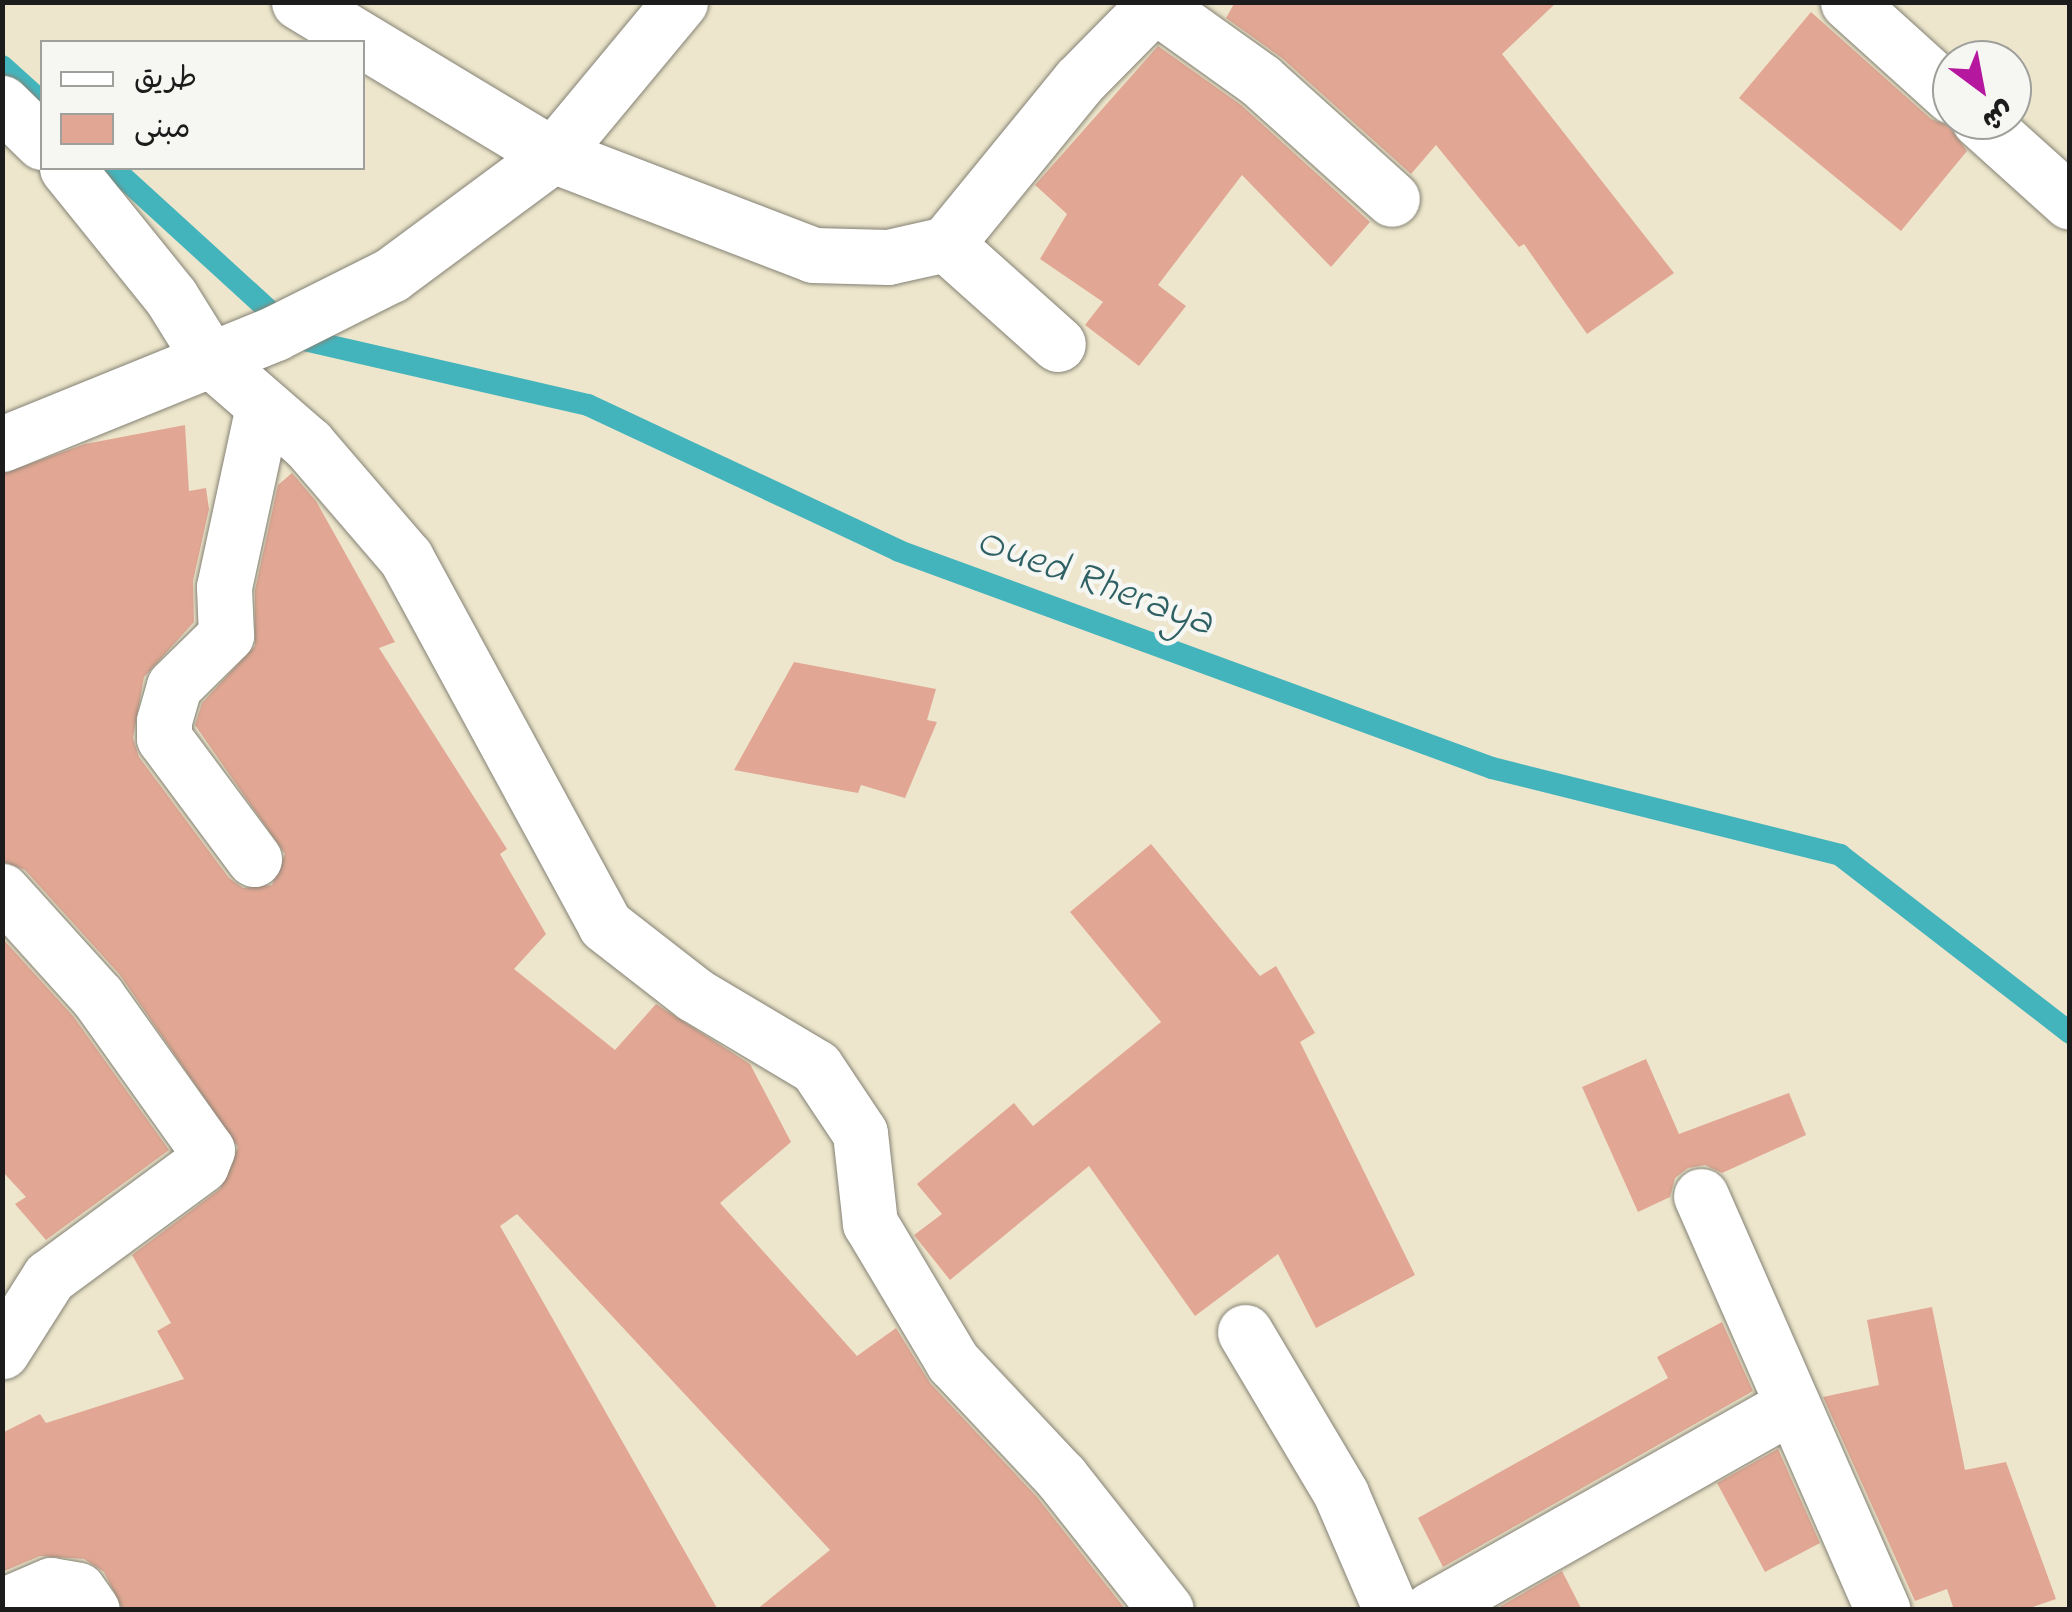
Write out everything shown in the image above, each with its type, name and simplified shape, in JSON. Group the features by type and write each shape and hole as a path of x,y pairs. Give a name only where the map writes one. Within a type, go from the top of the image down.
{"street":[{"path":"299,2 362,40"},
{"path":"2,444 275,333 392,274 553,155 680,2"},
{"path":"1848,2 1932,78"},
{"path":"365,42 553,155 813,255 888,257 946,244 1079,80 1156,4 1260,82 1392,200"},
{"path":"2,103 40,140"},
{"path":"2001,140 2070,202"},
{"path":"69,170 159,281 209,358 308,444 406,558 605,925 695,995 816,1067 860,1134 870,1222 953,1362 1061,1478 1166,1610"},
{"path":"946,244 1058,344"},
{"path":"254,859 164,738 164,721 174,686 226,635 224,587 262,406"},
{"path":"2,891 97,996 208,1150 201,1165 49,1277 2,1350"},
{"path":"1701,1196 1882,1610"},
{"path":"1246,1332 1340,1494 1391,1610"},
{"path":"1430,1610 1792,1405"},
{"path":"2,1606 50,1585 78,1590 92,1610"}],"building":[{"path":"1235,2 1557,2 1502,54 1674,273 1587,334 1524,244 1519,247 1436,145 1411,174 1282,58 1226,18"},
{"path":"1811,12 1932,119 1932,140 1959,140 1967,151 1901,231 1739,98"},
{"path":"1158,46 1241,105 1370,222 1331,267 1242,175 1158,285 1186,306 1139,366 1085,325 1103,302 1040,259 1067,214 1035,185"},
{"path":"185,425 189,491 206,488 209,509 193,581 194,622 144,677 133,738 139,757 229,878 243,888 272,885 285,854 195,725 202,703 255,646 255,590 278,485 292,473 316,501 395,642 379,648 507,849 500,854 546,934 514,969 615,1050 656,1004 750,1064 791,1142 720,1203 857,1356 896,1328 930,1383 1037,1497 1126,1610 756,1610 830,1550 517,1214 500,1226 718,1610 123,1610 104,1572 84,1559 40,1556 2,1572 2,1433 40,1414 46,1423 184,1379 157,1331 171,1323 132,1255 220,1189 238,1147 120,975 25,870 2,861 2,474 85,444"},
{"path":"794,662 936,689 927,720 937,722 905,798 861,785 858,793 734,770"},
{"path":"1151,844 1260,976 1276,966 1315,1033 1300,1042 1415,1275 1316,1328 1278,1254 1195,1316 1089,1166 950,1280 914,1235 942,1214 917,1184 1014,1103 1033,1126 1161,1022 1070,912"},
{"path":"2,938 73,1016 169,1150 46,1240 15,1204 26,1197 2,1171"},
{"path":"1646,1059 1679,1134 1789,1093 1806,1135 1722,1173 1705,1165 1688,1168 1675,1178 1670,1197 1638,1212 1582,1087"},
{"path":"1932,1307 1965,1470 2006,1462 2056,1599 2024,1610 1954,1610 1947,1589 1915,1601 1823,1397 1879,1385 1867,1320"},
{"path":"1722,1322 1753,1391 1443,1567 1418,1518 1668,1378 1657,1357"},
{"path":"1778,1449 1820,1543 1765,1572 1717,1483"},
{"path":"1562,1571 1582,1610 1494,1610"}],"waterway":[{"name":"Oued Rheraya","path":"2,66 40,100"},
{"name":"Oued Rheraya","path":"115,170 300,339 588,405 899,551 1492,768 1840,855 2070,1033"}]}
